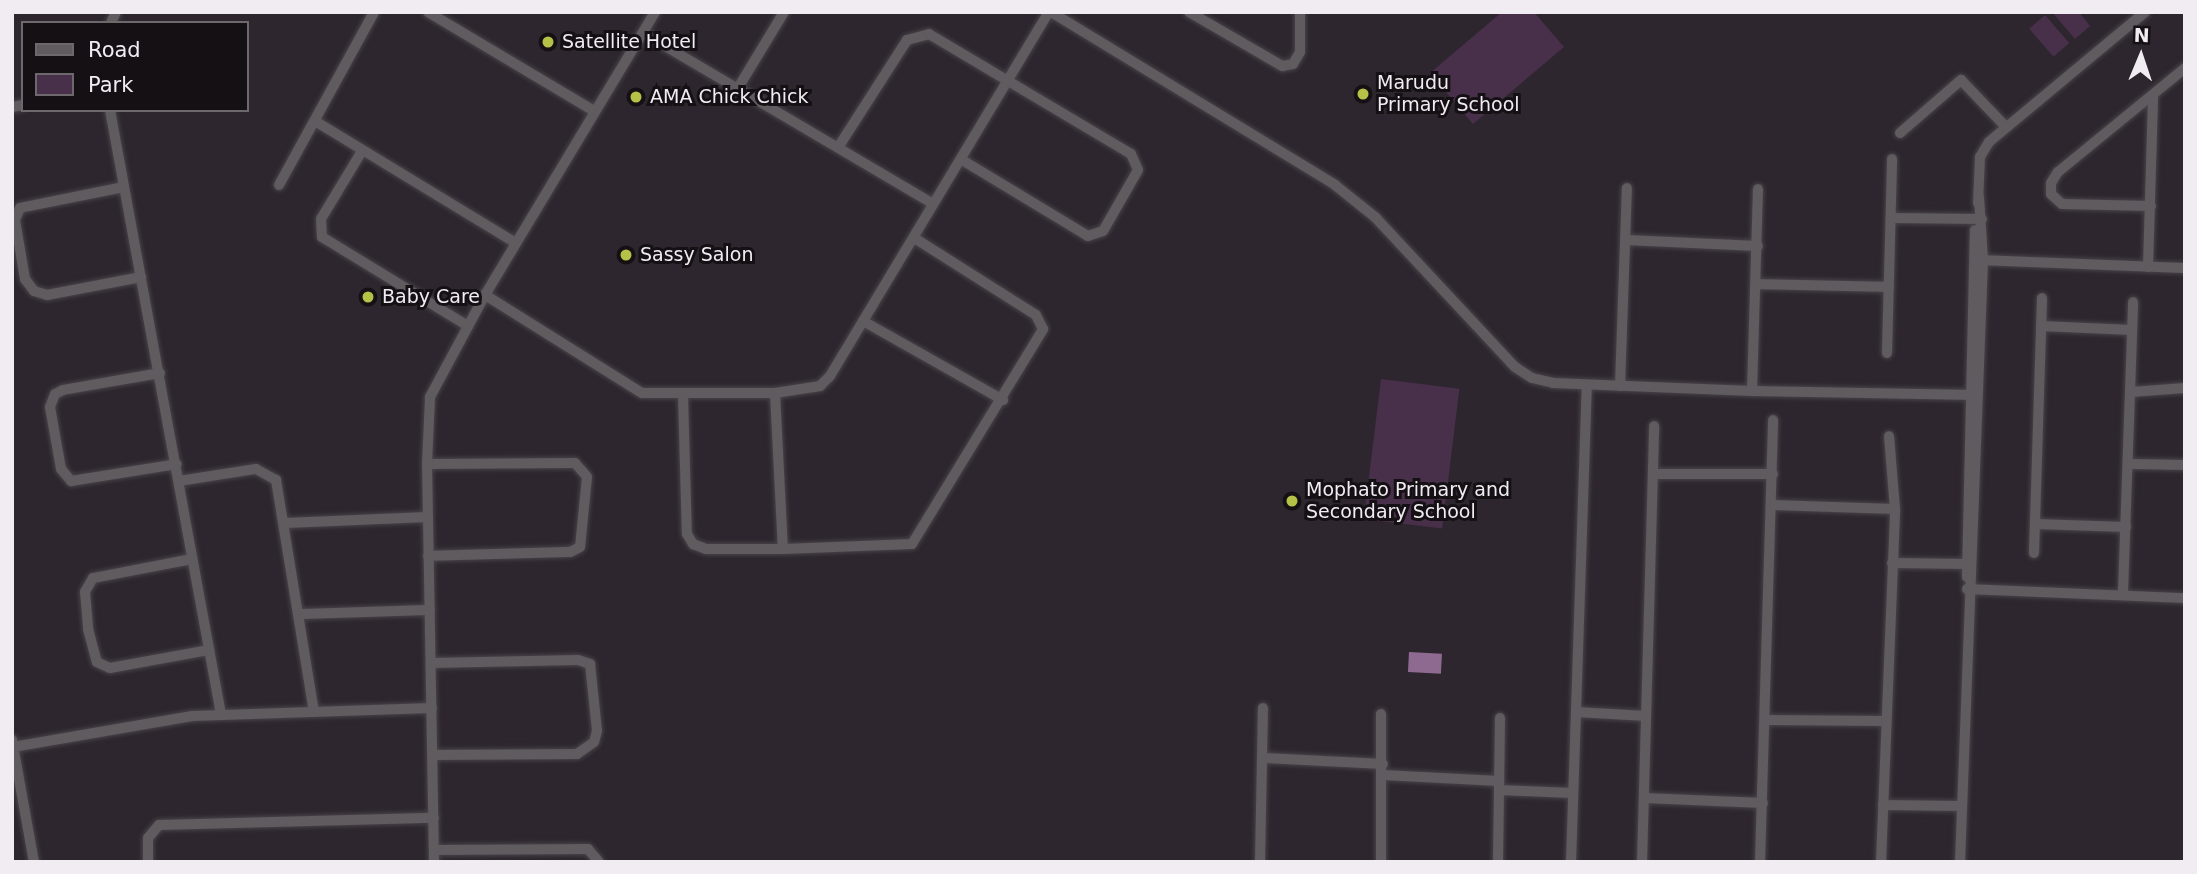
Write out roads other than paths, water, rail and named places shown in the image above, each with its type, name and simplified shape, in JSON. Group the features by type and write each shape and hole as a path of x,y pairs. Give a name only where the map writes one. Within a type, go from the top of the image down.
{"street":[{"path":"279,185 373,12"},
{"path":"428,12 594,111"},
{"path":"599,862 588,849 434,856 427,464 430,397 485,295 655,12"},
{"path":"738,88 784,12"},
{"path":"485,295 628,387 642,393 775,393 820,386 863,321 1050,12 1335,185 1389,231 1522,374 1542,381 1587,385 1973,395"},
{"path":"1189,12 1274,64 1285,66 1293,64 1300,52 1300,12"},
{"path":"1959,862 1980,158 2006,127 2145,12"},
{"path":"643,33 839,146 933,204"},
{"path":"839,146 914,34 934,35 1010,78 1137,161 1138,170 1106,227 1098,234 1083,235 962,160"},
{"path":"2151,206 2062,204 2050,190 2057,172 2185,68"},
{"path":"1900,133 1961,80 2006,127"},
{"path":"2148,267 2153,96"},
{"path":"110,112 221,714"},
{"path":"315,121 516,243"},
{"path":"362,151 321,219 322,237 468,326"},
{"path":"1887,353 1892,159"},
{"path":"124,187 20,208 15,220 25,279 34,291 47,295 141,276"},
{"path":"1620,386 1627,188"},
{"path":"1752,391 1758,189"},
{"path":"1891,218 1979,219"},
{"path":"683,395 687,534 693,544 706,549 783,549 912,544 1042,333 1041,321 914,238"},
{"path":"1626,240 1758,246"},
{"path":"1978,260 2185,268"},
{"path":"1757,284 1889,287"},
{"path":"2034,553 2042,298"},
{"path":"2123,592 2130,464 2133,302"},
{"path":"863,321 1003,400"},
{"path":"2041,326 2132,330"},
{"path":"160,373 63,390 51,400 61,468 71,481 177,464"},
{"path":"1571,862 1587,385"},
{"path":"2131,392 2185,388"},
{"path":"775,393 783,549"},
{"path":"1760,862 1773,420"},
{"path":"1642,862 1655,474 1654,426"},
{"path":"1881,862 1895,509 1889,436"},
{"path":"427,464 575,463 587,477 584,537 580,547 570,552 428,556"},
{"path":"2130,464 2185,466"},
{"path":"179,481 265,470 279,487 314,711"},
{"path":"1655,474 1773,474"},
{"path":"1772,505 1895,509"},
{"path":"285,523 428,517"},
{"path":"2036,524 2126,527"},
{"path":"192,559 93,578 85,592 88,629 97,662 110,668 209,650"},
{"path":"1892,563 1968,564"},
{"path":"1968,585 2123,592 2185,598"},
{"path":"300,614 430,610"},
{"path":"431,663 578,660 590,664 597,731 594,742 577,754 433,755"},
{"path":"34,862 13,743 221,714 432,708"},
{"path":"1260,862 1265,758 1263,708"},
{"path":"1576,712 1646,716"},
{"path":"1381,714 1381,862"},
{"path":"1498,862 1500,718"},
{"path":"1765,720 1885,721"},
{"path":"1265,758 1573,793"},
{"path":"1644,798 1763,803"},
{"path":"1882,805 1962,806"},
{"path":"148,862 148,838 159,825 434,818"}],"place":[{"name":"Satellite Hotel","path":"548,42"},
{"name":"Marudu Primary School","path":"1363,94"},
{"name":"AMA Chick Chick","path":"636,97"},
{"name":"Sassy Salon","path":"626,255"},
{"name":"Baby Care","path":"368,297"},
{"name":"Mophato Primary and Secondary School","path":"1292,501"}]}
